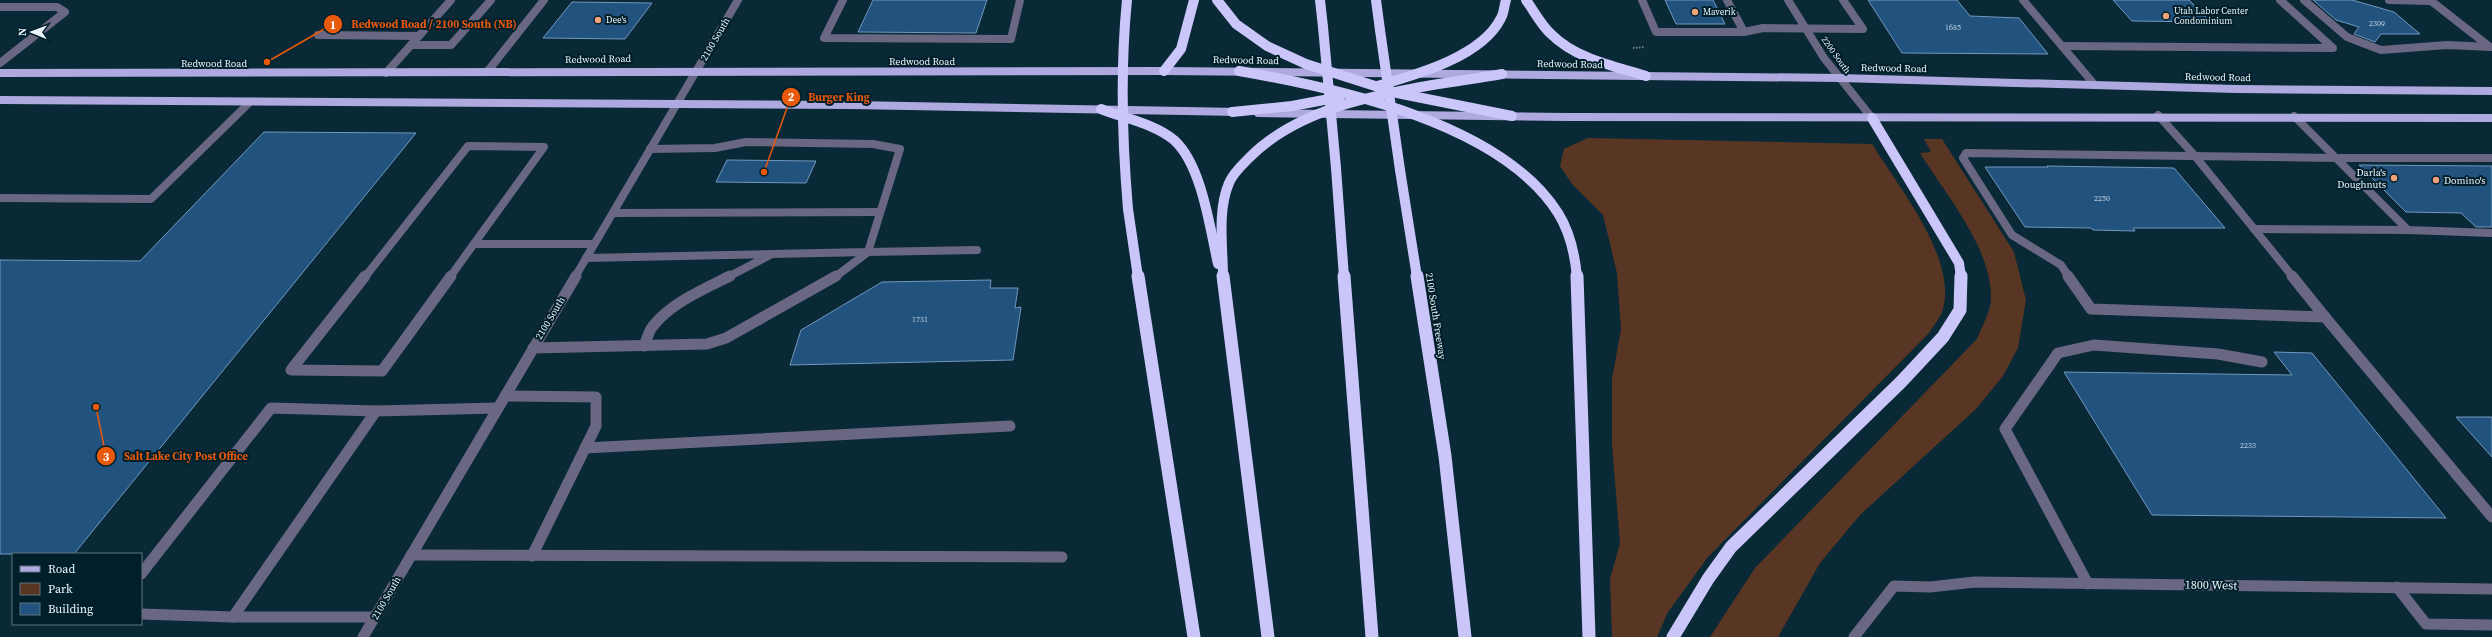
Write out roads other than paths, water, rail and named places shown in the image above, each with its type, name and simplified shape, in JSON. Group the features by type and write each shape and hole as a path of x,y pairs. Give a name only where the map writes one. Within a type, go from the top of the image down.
{"highway":[{"path":"1127,0 1122,37 1121,126 1128,209 1164,447 1190,598 1194,637"},
{"path":"1164,71 1181,50 1194,0"},
{"path":"1217,0 1234,22 1245,31 1283,53 1327,72 1396,93 1455,106 1512,116"},
{"path":"1320,0 1336,168 1372,637"},
{"name":"2100 South Freeway","path":"1376,0 1400,170 1445,456 1465,637"},
{"path":"1232,112 1292,106 1351,94 1416,74 1456,57 1482,40 1502,19 1506,0"},
{"path":"1526,0 1553,35 1569,48 1646,76"},
{"path":"1239,71 1308,82 1351,94 1412,115 1470,140 1525,176 1547,198 1557,212 1571,242 1575,258 1579,301 1589,637"},
{"path":"1223,283 1223,204 1229,183 1239,168 1261,146 1287,129 1318,114 1367,99 1502,74"},
{"path":"1101,109 1160,132 1183,148 1195,174 1223,283 1268,637"},
{"path":"1673,637 1708,579 1731,547 1901,382 1943,336 1960,310 1962,280 1958,263 1872,118"}],"main road":[{"name":"Redwood Road","path":"0,73 386,73 697,70 1239,71 1840,78 2236,89 2492,91"},
{"path":"0,100 677,104 1512,116 1872,118 2158,115 2492,118"}],"street":[{"path":"386,73 452,0"},
{"path":"411,45 451,45 491,0"},
{"path":"487,72 544,0"},
{"name":"2100 South","path":"363,637 738,0"},
{"path":"843,0 824,38 1011,39 1020,0"},
{"path":"1642,0 1656,32 1744,32 1762,28 1806,30 1863,29 1843,0"},
{"path":"1727,0 1744,32"},
{"name":"2200 South","path":"1788,0 1824,58 1872,118"},
{"path":"2023,0 2094,84"},
{"path":"2062,46 2333,48 2280,0"},
{"path":"2304,0 2347,37 2361,44 2381,50 2448,45 2491,47"},
{"path":"2389,0 2430,1 2491,47"},
{"path":"0,7 57,7 65,12 0,63"},
{"path":"318,35 419,36"},
{"path":"0,198 151,199 250,102"},
{"path":"2158,115 2195,156 2325,317 2492,517"},
{"path":"2294,116 2408,230"},
{"path":"533,348 707,344 726,338 836,276 868,252 900,149 873,144 746,142 715,148 650,149"},
{"path":"468,146 544,147 474,244 382,371 291,370 468,146"},
{"path":"2325,317 2091,310 2061,265 2012,235 1963,158 1966,153 2336,158 2492,158"},
{"path":"613,213 880,212"},
{"path":"2254,229 2408,230 2492,233"},
{"path":"474,244 594,244"},
{"path":"586,258 977,250"},
{"path":"644,346 652,327 675,307 772,254"},
{"path":"2088,584 2005,429 2058,353 2094,345 2218,354 2262,362"},
{"path":"505,396 596,397 596,426 532,556"},
{"path":"142,573 271,408 376,411 498,408"},
{"path":"232,617 376,411"},
{"path":"585,448 1010,426"},
{"path":"412,554 532,556 1062,557"},
{"name":"1800 West","path":"1854,637 1894,586 1930,587 1975,582 2492,589"},
{"path":"2397,587 2426,624 2492,625"},
{"path":"142,614 232,617 375,617"}],"place":[{"name":"Maverik","path":"1695,12"},
{"name":"Utah Labor Center Condominium","path":"2166,16"},
{"name":"Dee's","path":"598,20"},
{"name":"Redwood Road / 2100 South (NB)","path":"267,62"},
{"name":"Burger King","path":"764,172"},
{"name":"Darla's Doughnuts","path":"2394,178"},
{"name":"Domino's","path":"2436,180"},
{"name":"Salt Lake City Post Office","path":"96,407"}]}
